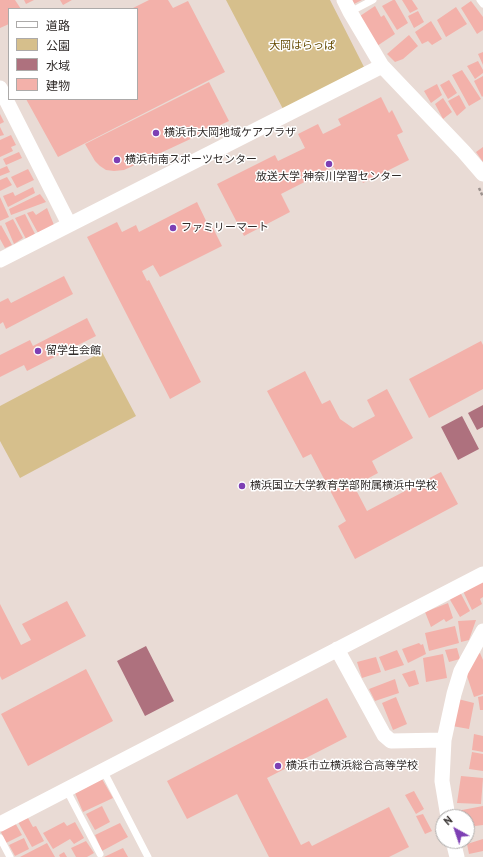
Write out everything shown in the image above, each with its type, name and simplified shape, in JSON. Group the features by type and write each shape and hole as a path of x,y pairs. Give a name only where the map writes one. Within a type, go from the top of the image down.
{"street":[{"path":"347,6 382,66 464,152 480,179"},
{"path":"2,257 382,66"},
{"path":"0,88 69,224"},
{"path":"0,824 483,574"},
{"path":"447,809 442,781 444,740 454,694 461,671 482,635"},
{"path":"337,649 384,735 390,742 444,740"}],"lane":[{"path":"347,6 372,0"},
{"path":"480,0 483,4"},
{"path":"103,770 148,857"},
{"path":"66,790 100,854"},
{"path":"0,838 10,857"}],"path":[{"path":"480,179 483,197"}],"green space":[{"name":"大岡はらっぱ","path":"226,0 330,0 364,67 283,109"},
{"path":"102,352 136,416 20,478 0,441 0,406"}],"water":[{"path":"483,405 483,427 477,430 468,413"},
{"path":"462,416 479,449 458,460 441,427"},
{"path":"146,646 174,701 145,716 117,661"}],"building":[{"path":"0,0 15,0 20,8 8,8 8,24 0,28"},
{"path":"24,0 34,0 26,4"},
{"path":"60,0 72,0 63,5"},
{"path":"149,0 168,0 173,8 188,1 225,72 58,157 27,100 138,100 138,8 133,8"},
{"path":"352,0 362,0 354,4"},
{"path":"395,0 408,23 397,30 382,6"},
{"path":"402,0 412,0 418,9 410,13"},
{"path":"471,1 483,17 483,30 477,34 461,8"},
{"path":"375,6 381,17 384,15 395,34 377,46 360,16"},
{"path":"456,7 467,24 446,37 437,20"},
{"path":"418,11 424,22 414,28 408,16"},
{"path":"431,21 442,39 432,45 428,41 422,44 415,32"},
{"path":"409,35 418,46 403,59 395,62 387,54"},
{"path":"483,52 483,65 478,54"},
{"path":"478,61 483,73 475,79 467,66"},
{"path":"462,70 481,99 469,106 452,75"},
{"path":"483,76 483,96 482,97 474,81"},
{"path":"449,80 457,93 448,99 440,85"},
{"name":"横浜市大岡地域ケアプラザ","path":"209,82 229,121 124,170 106,170 95,161 85,144"},
{"path":"437,84 442,95 431,103 424,91"},
{"path":"459,95 466,108 457,116 448,101"},
{"name":"放送大学 神奈川学習センター","path":"381,97 389,113 392,110 403,132 397,135 409,160 363,183 356,170 340,178 334,167 281,194 290,212 244,236 217,184 275,155 278,161 305,148 298,134 318,124 323,134 341,125 338,119"},
{"path":"443,98 452,112 443,119 435,104"},
{"path":"0,114 4,122 0,124"},
{"path":"0,127 4,135 0,136"},
{"path":"11,135 16,145 11,147 13,151 0,157 0,140"},
{"path":"483,147 483,162 476,152"},
{"path":"19,152 22,158 6,165 3,159"},
{"path":"7,166 10,172 0,176 0,169"},
{"path":"28,169 34,180 17,188 11,177"},
{"path":"7,177 12,185 0,191 0,180"},
{"path":"33,187 35,193 8,207 3,196 13,192 15,196"},
{"path":"40,194 46,202 11,215 9,209"},
{"path":"0,197 9,217 0,221"},
{"path":"197,202 209,227 212,226 222,246 160,277 153,265 142,271 147,281 149,280 201,382 170,399 87,237 117,222 122,232 136,225 139,232"},
{"path":"47,208 54,225 38,233 27,213 33,211 36,215"},
{"path":"25,214 35,234 26,239 15,218"},
{"path":"13,219 23,238 14,244 5,223"},
{"path":"1,225 12,245 5,248 0,239"},
{"name":"留学生会館","path":"64,276 73,294 6,329 3,322 0,324 0,302 8,298 11,303"},
{"name":"留学生会館","path":"87,318 96,336 27,371 24,365 0,377 0,355 30,340 33,346"},
{"path":"481,341 483,345 483,389 429,418 409,379"},
{"path":"305,371 322,404 330,400 340,419 353,428 375,416 367,400 387,389 413,438 372,461 378,473 354,486 367,511 441,472 458,504 355,559 338,526 346,521 311,454 303,458 267,391"},
{"path":"483,581 483,597 480,599 482,604 472,610 463,591"},
{"path":"460,592 470,611 460,617 449,598"},
{"path":"67,601 86,636 2,680 0,676 0,604 21,645 31,640 22,624"},
{"path":"448,603 453,618 446,622 444,619 431,627 425,612"},
{"path":"476,620 469,640 461,642 458,621"},
{"path":"455,626 459,643 429,651 425,633"},
{"path":"419,643 421,645 423,644 426,654 408,663 402,649"},
{"path":"457,648 460,659 449,662 445,650"},
{"path":"397,650 404,665 385,671 379,657"},
{"path":"480,653 483,660 483,694 474,697 466,673 475,655"},
{"path":"443,654 447,678 426,682 423,658"},
{"path":"376,657 381,672 362,678 357,662"},
{"path":"86,669 113,721 28,766 1,714"},
{"path":"415,670 419,684 409,687 402,674"},
{"path":"395,679 399,693 375,701 369,689"},
{"path":"483,696 483,710 480,710 478,697"},
{"path":"396,697 407,724 393,730 382,703"},
{"path":"327,698 347,737 267,778 301,845 309,841 312,846 389,807 409,847 389,857 269,857 237,794 187,819 167,781"},
{"path":"458,699 474,703 469,729 452,726"},
{"path":"474,734 483,736 483,752 472,750"},
{"path":"472,752 483,754 483,771 469,769"},
{"path":"461,776 483,778 481,804 457,803"},
{"path":"102,779 113,798 83,812 75,793"},
{"path":"414,791 424,809 416,814 405,795"},
{"path":"102,806 110,822 95,830 86,814"},
{"path":"483,806 483,825 475,826 475,809 467,809"},
{"path":"423,814 432,831 425,834 416,816"},
{"path":"28,818 33,827 36,826 44,841 32,847 18,822"},
{"path":"14,821 22,835 6,843 0,830"},
{"path":"64,822 67,826 75,822 84,838 74,844 70,839 53,849 43,833"},
{"path":"120,823 128,837 102,851 95,835"},
{"path":"24,838 29,849 15,856 9,845"},
{"path":"483,839 483,851 469,854 468,849 475,849 475,842"},
{"path":"86,841 94,853 87,857 76,857 71,848"},
{"path":"47,843 55,857 20,857"},
{"path":"123,848 128,857 104,857"},
{"path":"64,852 67,857 60,857 59,855"}],"place":[{"name":"横浜市大岡地域ケアプラザ","path":"156,133"},
{"name":"横浜市南スポーツセンター","path":"117,160"},
{"name":"放送大学 神奈川学習センター","path":"329,164"},
{"name":"ファミリーマート","path":"173,228"},
{"name":"留学生会館","path":"38,351"},
{"name":"横浜国立大学教育学部附属横浜中学校","path":"242,486"},
{"name":"横浜市立横浜総合高等学校","path":"278,766"}]}
